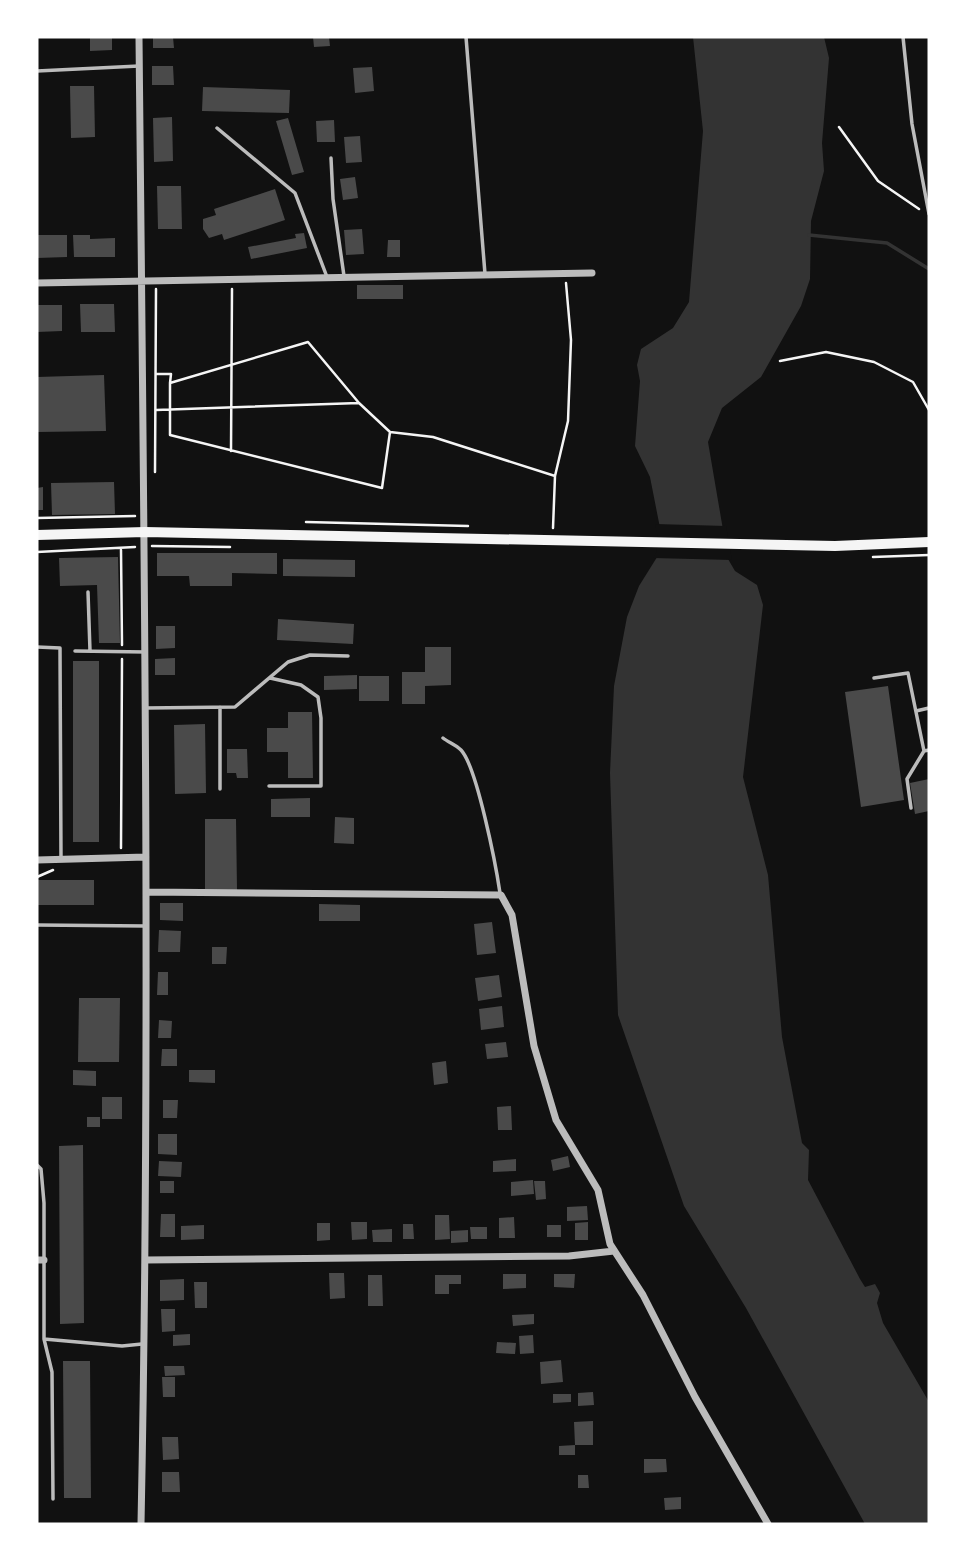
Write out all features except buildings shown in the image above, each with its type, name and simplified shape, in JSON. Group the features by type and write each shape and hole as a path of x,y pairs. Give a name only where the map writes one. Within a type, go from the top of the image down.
{"main road":[{"path":"37,535 145,532 835,546 929,542"}],"street":[{"path":"139,37 146,652 145,1343 141,1524"},
{"path":"37,283 592,273"},
{"path":"37,860 61,863 146,857"},
{"path":"146,892 500,895 512,915 534,1046 556,1120 598,1190 610,1244 643,1295 695,1397 768,1524"},
{"path":"145,1260 569,1256 614,1251"}],"lane":[{"path":"466,37 485,274"},
{"path":"903,37 912,124 929,214"},
{"path":"37,71 139,66"},
{"path":"216,128 295,193 327,276"},
{"path":"331,158 333,199 344,276"},
{"path":"88,592 90,651"},
{"path":"37,647 60,648 61,863"},
{"path":"75,651 146,652"},
{"path":"146,708 235,707 288,662 310,656 348,656"},
{"path":"874,678 908,673 927,751 906,779 911,808"},
{"path":"269,786 321,786 321,718 318,697 301,685 270,678"},
{"path":"220,707 220,789"},
{"path":"916,711 929,708"},
{"path":"443,738 461,750 471,765 496,864 500,895"},
{"path":"37,925 145,926"},
{"path":"37,1165 41,1169 44,1203 40,1260 44,1339 52,1372 53,1499"},
{"path":"44,1339 122,1346 145,1343"}],"path":[{"path":"839,127 878,181 911,205 929,214"},
{"path":"553,528 555,476 568,421 570,340 565,273"},
{"path":"231,451 232,279"},
{"path":"170,383 308,342 359,403 390,432 433,437 555,476"},
{"path":"780,361 826,352 874,362 912,382 929,411"},
{"path":"155,374 170,374 170,435 382,488 390,432"},
{"path":"155,410 359,403"},
{"path":"37,552 145,546 241,547"},
{"path":"121,549 121,858"},
{"path":"862,558 929,555"},
{"path":"37,877 61,863"}],"shaded area":[{"path":"693,37 824,37 829,58 822,143 824,171 811,221 810,279 801,306 761,377 722,408 708,442 728,559 735,571 757,585 763,605 743,777 768,875 782,1037 802,1143 809,1150 808,1180 865,1287 875,1284 880,1293 877,1303 883,1323 929,1402 929,1524 865,1524 746,1308 684,1206 618,1015 610,773 614,686 627,617 639,586 659,554 662,538 650,477 635,446 640,381 637,365 641,349 673,328 689,302 703,131"}],"pier":[{"path":"655,524 726,526 732,560 653,558 658,538"}],"waterway":[{"path":"809,235 887,243 929,269"}]}
